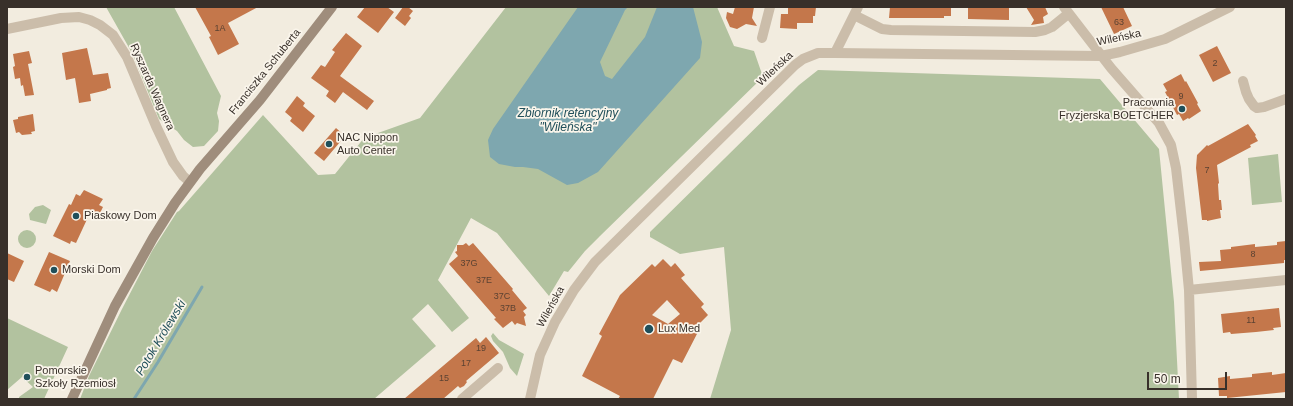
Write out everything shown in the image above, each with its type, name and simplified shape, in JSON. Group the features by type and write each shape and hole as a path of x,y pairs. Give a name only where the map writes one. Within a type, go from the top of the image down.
{"main road":[{"name":"Franciszka Schuberta","path":"72,399 115,306 134,271 153,238 190,182 260,100 332,7"}],"street":[{"path":"762,38 770,7"},
{"name":"Wileńska","path":"530,399 540,355 555,322 574,290 595,262 795,65 812,55 835,53 1101,56 1126,51 1165,39 1230,7"},
{"path":"835,53 856,11 882,29 1035,32 1052,27 1066,10 1101,56 1159,123 1171,145 1176,168 1189,290 1192,399"},
{"name":"Ryszarda Wagnera","path":"7,29 61,18 79,17 100,25 114,35 127,57 156,126 178,171 190,182"},
{"path":"1243,81 1249,99 1257,108 1286,99"},
{"path":"1189,290 1286,280"},
{"path":"462,399 498,368"}],"green space":[{"path":"106,7 174,7 221,96 217,113 219,121 218,131 204,146 193,147 184,140 177,131 159,119 132,53"},
{"path":"506,7 717,7 734,46 754,51 763,77 585,251 568,272 564,271 549,296 497,233 471,218 438,280 469,318 452,332 428,304 412,319 436,346 374,399 80,399 89,376 152,251 177,212 263,115 318,175 335,174 364,138 420,118"},
{"path":"818,70 1100,79 1159,149 1174,302 1179,399 710,399 731,330 724,247 680,254 650,237 650,232 799,85"},
{"path":"1278,154 1282,202 1252,205 1248,158"},
{"path":"43,205 51,210 46,224 30,220 29,214 35,207"},
{"path":"27,230 33,233 36,239 33,245 27,248 21,245 18,239 21,233"},
{"name":"Pomorskie Szkoły Rzemiosł","path":"7,318 68,347 44,399 19,399 19,397 33,387 22,377 7,390"},
{"path":"493,333 499,340 524,354 517,376 510,368 503,352 493,341 491,336"}],"water":[{"name":"Zbiornik retencyjny \"Wileńska\"","path":"578,7 628,7 625,10 600,62 605,76 612,79 645,37 657,7 693,7 702,42 700,58 598,172 578,183 567,185 538,169 499,164 490,157 488,140 493,129"}],"building":[{"path":"195,7 258,7 228,23 239,44 218,55 209,37 211,36"},
{"path":"365,7 387,7 394,12 378,33 357,17"},
{"path":"403,7 408,7 413,11 409,16 411,18 405,26 395,18"},
{"path":"735,7 754,7 752,18 757,26 746,24 737,29 730,27 726,18 727,12 733,14"},
{"path":"788,7 816,7 815,16 813,16 813,23 797,23 797,29 780,28 781,14 788,14"},
{"path":"890,7 951,7 951,16 944,16 944,18 889,18"},
{"path":"968,7 1009,7 1009,20 968,19"},
{"path":"1026,7 1045,7 1048,14 1043,17 1044,23 1031,25 1034,20"},
{"path":"1101,7 1123,7 1132,26 1114,34"},
{"path":"346,33 362,46 340,76 374,101 367,110 343,92 335,103 326,96 329,91 311,78 321,65 325,67 335,52 332,50"},
{"path":"1217,46 1231,73 1213,82 1199,55"},
{"path":"87,48 93,75 108,73 111,88 90,94 91,101 79,103 75,78 66,80 62,53"},
{"path":"29,51 32,63 28,64 34,95 25,96 20,78 15,79 13,54"},
{"path":"1181,74 1201,111 1183,121 1179,114 1177,115 1165,92 1167,91 1163,84"},
{"path":"297,96 305,103 303,106 315,116 303,132 290,121 292,118 285,112"},
{"path":"33,114 35,131 31,132 32,134 22,135 19,132 16,133 13,120 18,119 18,117"},
{"path":"1248,124 1256,135 1255,136 1258,141 1250,145 1251,147 1217,165 1219,200 1221,200 1222,210 1220,210 1221,218 1207,221 1202,220 1196,168 1197,155 1207,145 1208,146"},
{"name":"NAC Nippon Auto Center","path":"336,128 345,136 324,161 314,153"},
{"name":"Piaskowy Dom","path":"84,190 103,199 99,205 103,207 97,219 89,215 76,243 71,241 70,244 53,236 69,204 71,205 76,194 80,196"},
{"path":"1286,241 1286,260 1284,260 1284,263 1200,271 1199,262 1221,261 1220,250 1255,244 1255,247 1277,245 1277,242"},
{"path":"466,243 469,246 473,243 513,289 512,290 527,308 523,311 526,315 524,317 526,326 517,323 515,325 512,321 503,328 449,264 458,256 455,252 457,251 457,245 463,245"},
{"name":"Morski Dom","path":"49,252 70,261 57,292 52,289 50,292 34,285"},
{"path":"7,253 24,261 14,282 7,279"},
{"name":"Lux Med","path":"663,259 671,267 675,263 685,275 681,278 704,304 701,307 708,315 696,327 699,330 682,363 673,359 653,399 618,399 620,396 582,376 602,336 599,334 620,295 652,264 655,267","holes":["667,300 680,314 668,324 652,315"]},
{"path":"1279,308 1281,327 1273,328 1274,330 1256,332 1231,334 1230,332 1223,333 1221,314"},
{"path":"486,337 499,353 466,381 467,382 464,386 460,388 458,386 443,399 404,399 476,338 480,343"},
{"path":"1272,372 1272,375 1286,373 1286,392 1227,398 1227,396 1219,396 1218,378 1230,376 1230,379 1252,377 1252,374"}],"waterway":[{"name":"Potok Królewski","path":"134,399 158,362 202,287"}],"place":[{"name":"Pracownia Fryzjerska BOETCHER","path":"1182,109"},
{"name":"NAC Nippon Auto Center","path":"329,144"},
{"name":"Piaskowy Dom","path":"76,216"},
{"name":"Morski Dom","path":"54,270"},
{"name":"Lux Med","path":"649,329"},
{"name":"Pomorskie Szkoły Rzemiosł","path":"27,377"}]}
